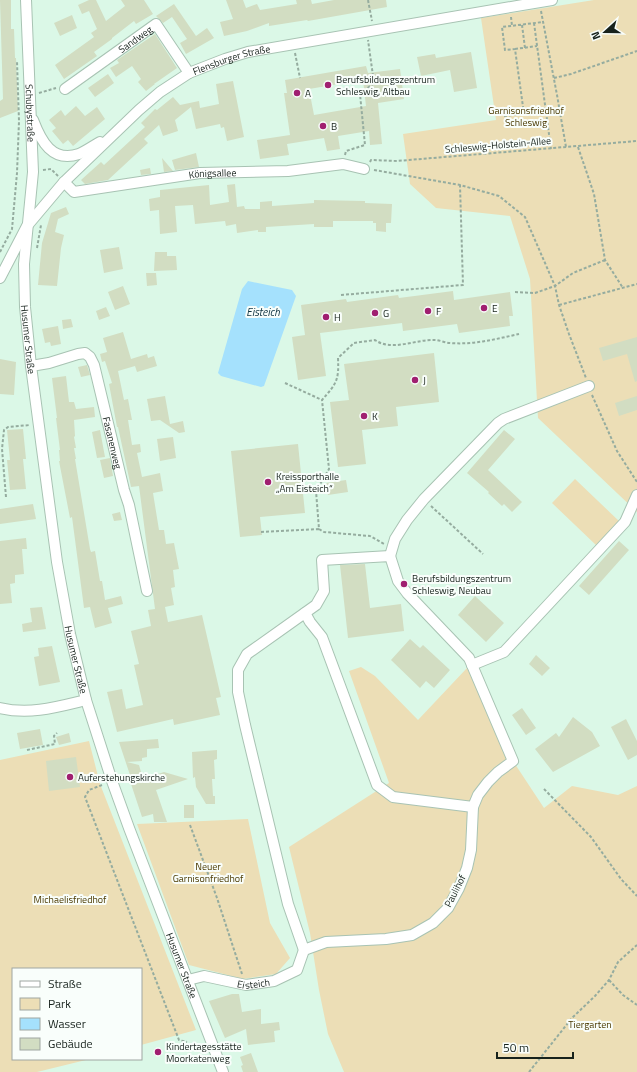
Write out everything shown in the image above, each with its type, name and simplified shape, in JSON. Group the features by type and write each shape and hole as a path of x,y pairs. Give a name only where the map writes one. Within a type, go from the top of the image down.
{"street":[{"name":"Schubystraße","path":"26,0 32,172 27,226"},
{"name":"Flensburger Straße","path":"0,278 27,226 64,182 155,96 188,73 248,52 293,43 552,0"},
{"name":"Sandweg","path":"65,89 156,24 188,73"},
{"path":"30,113 45,145 57,155 66,156 78,154 112,136"},
{"name":"Königsallee","path":"64,182 74,192 200,173 288,171 343,164 364,169"},
{"name":"Husumer Straße","path":"27,226 24,264 24,300 31,366 57,562 70,634 86,700 112,781 223,1072"},
{"name":"Fasanenweg","path":"31,366 85,353 90,357 94,364 121,476 130,505 146,591"},
{"path":"589,386 504,419 498,423 424,499 394,539 390,556 398,581 407,593 471,662 504,652 625,522 637,495"},
{"path":"304,950 288,904 244,718 238,692 238,670 247,654 316,605 324,591 322,560 390,556"},
{"path":"305,613 322,637 377,785 393,797 473,807"},
{"name":"Paulihof","path":"304,950 326,942 386,939 412,934 433,923 448,908 459,888 467,868 471,850 473,807 478,795 498,772 513,762 471,662"},
{"path":"0,708 29,712 52,709 86,700"},
{"name":"Eisteich","path":"188,980 204,976 246,985 274,981 297,970 304,950"}],"path":[{"path":"346,151 365,145 360,94 374,83 368,0"},
{"path":"538,2 544,22 566,148"},
{"path":"510,14 512,26"},
{"path":"537,46 505,50 502,27 544,22"},
{"path":"534,23 551,149"},
{"path":"522,25 524,48"},
{"path":"293,43 300,78"},
{"path":"515,49 524,114"},
{"path":"554,78 571,74 637,51"},
{"path":"0,252 12,229 17,174 19,121 17,60"},
{"path":"30,95 56,88 65,89"},
{"path":"504,116 546,111"},
{"name":"Schleswig-Holstein-Allee","path":"364,169 371,160 397,161 637,141"},
{"path":"578,147 594,194 605,260 623,288"},
{"path":"32,172 51,169 64,182"},
{"path":"364,169 460,185 499,196 525,217 555,286"},
{"path":"341,295 463,285 460,185"},
{"path":"36,248 42,223"},
{"path":"515,292 535,293 555,286 573,273 605,260"},
{"path":"559,305 637,284"},
{"path":"319,529 316,491 329,469 322,400 335,386 339,373 338,358 354,343 375,340 380,344 394,345 435,340 448,343 478,343 519,334"},
{"path":"285,383 322,400"},
{"path":"6,497 1,448 4,430 8,427 28,426"},
{"path":"0,470 4,471"},
{"path":"424,499 483,554"},
{"path":"262,532 319,529 324,532 370,536 386,545 390,556"},
{"path":"27,750 55,744 54,736 57,732"},
{"path":"112,781 89,790 85,797 179,1040 187,1042"},
{"path":"544,789 591,837 621,879 637,896"},
{"path":"190,825 217,898 242,974"},
{"path":"529,1072 572,1018 609,980 618,962 637,944"},
{"path":"609,980 623,995 637,1005"}],"green space":[{"name":"Garnisonsfriedhof Schleswig","path":"594,0 637,0 637,512 538,418 530,279 510,216 436,208 410,184 403,134 496,120 481,18"},
{"path":"575,479 620,522 597,546 552,503"},
{"name":"Tiergarten","path":"361,667 375,676 418,720 467,668 501,741 544,808 572,786 618,795 637,786 637,1072 344,1072 328,1034 310,933 289,847 389,783 349,671"},
{"name":"Michaelisfriedhof","path":"89,741 100,784 196,1030 142,1045 142,968 12,968 12,1060 86,1060 37,1072 0,1072 0,760"},
{"name":"Neuer Garnisonfriedhof","path":"248,819 270,923 290,958 276,974 243,979 189,965 137,824"}],"water":[{"name":"Eisteich","path":"248,281 292,290 296,296 264,386 261,387 221,376 218,373 242,289"}],"building":[{"path":"0,0 11,0 11,29 14,29 18,111 0,118 0,101 3,99"},
{"path":"89,0 96,0 106,21 125,6 121,0 144,0 153,14 136,24 134,21 94,52 97,56 64,79 55,65 94,37 91,33 97,29 89,11 82,14 78,5"},
{"path":"226,0 243,0 246,8 257,4 260,10 297,4 296,0 311,0 312,4 334,0 386,0 387,7 308,21 269,26 269,23 247,31 224,36 220,22 233,19"},
{"path":"174,4 196,36 207,28 214,38 186,54 180,43 187,39 172,17 163,23 156,16"},
{"path":"72,15 77,28 60,36 54,23"},
{"path":"155,34 177,68 146,91 138,82 141,79 132,66 116,77 110,68 119,63 117,60"},
{"path":"471,52 477,88 454,92 450,70 421,76 417,57 435,54 436,58"},
{"path":"366,66 368,73 400,69 404,99 378,103 382,144 370,145 369,131 338,136 340,149 327,151 324,138 287,144 289,155 260,159 257,140 290,135 284,93 287,93 285,80","holes":["363,80 366,106 314,115 309,89"]},
{"path":"108,74 114,83 95,97 88,88"},
{"path":"233,81 244,137 227,141 224,127 221,128 220,124 196,129 191,107 175,120 178,131 163,136 159,125 144,139 148,143 108,180 85,184 81,180 101,162 104,165 145,127 141,123 155,109 157,110 173,97 180,105 199,101 200,108 219,104 216,84"},
{"path":"76,106 85,116 97,107 105,119 73,146 68,140 63,144 52,131 56,128 49,120 61,110 65,116"},
{"path":"196,153 199,167 175,170 172,160"},
{"path":"162,158 173,171 164,172"},
{"path":"150,168 151,174 141,175 140,170"},
{"path":"235,184 237,207 244,206 245,209 260,209 260,202 272,201 272,206 314,203 314,200 365,201 365,203 392,204 391,223 386,223 386,232 376,231 376,223 373,223 373,221 333,221 333,227 314,227 314,224 266,227 266,232 258,232 258,230 237,233 236,224 226,226 225,221 195,224 193,205 175,206 177,232 160,234 159,210 150,211 149,199 160,197 160,190 209,185 210,205 229,202 227,185"},
{"path":"66,207 69,214 58,219 55,232 64,235 61,248 57,286 38,285 42,243 51,213"},
{"path":"119,247 123,269 104,273 100,250"},
{"path":"155,252 167,252 167,256 176,256 177,270 154,271"},
{"path":"146,273 156,273 157,285 147,286"},
{"path":"123,286 130,304 115,310 108,292"},
{"path":"453,291 454,300 510,292 513,316 509,316 510,326 459,333 457,324 403,331 402,323 320,333 326,376 298,380 292,337 305,335 301,305 346,299 347,302 398,295 399,298"},
{"path":"106,307 110,316 99,320 96,311"},
{"path":"71,319 73,327 63,329 62,320"},
{"path":"58,326 61,344 51,346 50,342 45,343 42,329"},
{"path":"123,332 131,359 147,354 148,358 154,356 157,366 137,372 135,366 118,371 124,400 128,399 132,420 128,420 132,445 140,444 141,452 137,453 142,477 160,473 163,491 153,493 159,530 164,530 166,544 174,543 179,569 173,570 175,587 171,588 174,605 165,607 168,622 202,615 221,697 216,698 220,715 174,725 173,719 117,732 107,692 122,689 126,709 143,705 134,665 139,664 131,631 151,626 148,610 155,609 139,486 131,487 109,384 112,383 105,361 102,362 100,354 107,352 103,338"},
{"path":"637,337 637,381 635,382 627,354 603,361 599,348"},
{"name":"K","path":"434,353 439,402 396,407 398,426 362,430 366,464 338,467 330,402 349,400 344,364"},
{"path":"0,359 16,362 14,395 0,394"},
{"path":"87,365 90,375 81,377 78,367"},
{"path":"66,376 69,402 74,402 76,409 94,407 95,417 74,420 74,437 76,448 74,448 75,459 90,549 91,552 95,551 105,600 121,596 123,604 108,608 112,623 95,628 90,607 84,608 72,517 70,518 59,461 60,450 52,378"},
{"path":"165,396 170,424 183,421 185,432 179,433 160,420 151,421 147,399"},
{"path":"637,396 637,410 619,416 615,403"},
{"path":"23,429 26,459 23,459 26,489 10,490 7,460 10,460 7,430"},
{"path":"100,430 105,457 97,458 92,432"},
{"path":"504,430 515,439 488,470 522,502 512,512 504,504 502,506 488,493 489,492 467,473"},
{"path":"173,437 176,458 160,461 157,439"},
{"name":"Kreissporthalle „Am Eisteich“","path":"298,444 305,513 260,517 262,535 240,537 231,451"},
{"path":"110,458 113,476 104,478 100,460"},
{"path":"346,480 348,492 328,495 326,483"},
{"path":"33,504 36,519 0,524 0,509"},
{"path":"120,512 122,520 114,521 112,514"},
{"path":"26,538 27,549 22,549 24,574 15,575 15,583 10,584 12,603 0,604 0,541"},
{"path":"619,541 629,550 589,595 579,586"},
{"path":"365,564 370,608 401,604 404,631 348,638 340,565"},
{"path":"475,596 504,623 486,642 458,615"},
{"path":"42,607 46,629 23,632 22,624 32,622 30,608"},
{"path":"410,639 420,648 423,645 450,670 434,688 426,681 420,688 391,660"},
{"path":"52,646 60,682 39,686 34,657 39,656 38,648"},
{"path":"536,655 550,668 542,676 529,664"},
{"path":"522,708 536,728 526,735 512,715"},
{"path":"573,717 592,732 600,746 553,772 535,749 556,733 559,737"},
{"path":"626,719 637,741 637,755 628,760 611,727"},
{"path":"40,729 43,745 20,749 17,733"},
{"path":"69,733 71,742 59,745 56,737"},
{"path":"158,739 159,748 147,749 147,757 142,758 142,761 127,762 139,765 143,779 164,772 188,779 156,790 167,822 154,822 153,814 142,817 119,742"},
{"path":"217,750 217,759 214,760 215,779 212,779 215,804 206,804 196,787 195,777 193,778 192,752"},
{"path":"76,757 80,787 49,791 46,761"},
{"path":"184,805 194,805 194,818 184,818"},
{"path":"232,994 239,994 242,1012 261,1009 261,1024 279,1022 280,1030 274,1031 275,1042 248,1045 246,1029 225,1038 209,1001"},
{"path":"251,1053 258,1072 243,1072 241,1066 243,1065 240,1057"}],"place":[{"name":"Berufsbildungszentrum Schleswig, Altbau","path":"328,85"},
{"name":"A","path":"297,93"},
{"name":"B","path":"323,126"},
{"name":"E","path":"484,308"},
{"name":"F","path":"428,311"},
{"name":"G","path":"375,313"},
{"name":"H","path":"326,317"},
{"name":"J","path":"415,380"},
{"name":"K","path":"364,416"},
{"name":"Kreissporthalle „Am Eisteich“","path":"268,482"},
{"name":"Berufsbildungszentrum Schleswig, Neubau","path":"404,584"},
{"name":"Auferstehungskirche","path":"70,777"},
{"name":"Kindertagesstätte Moorkatenweg","path":"158,1052"}]}
